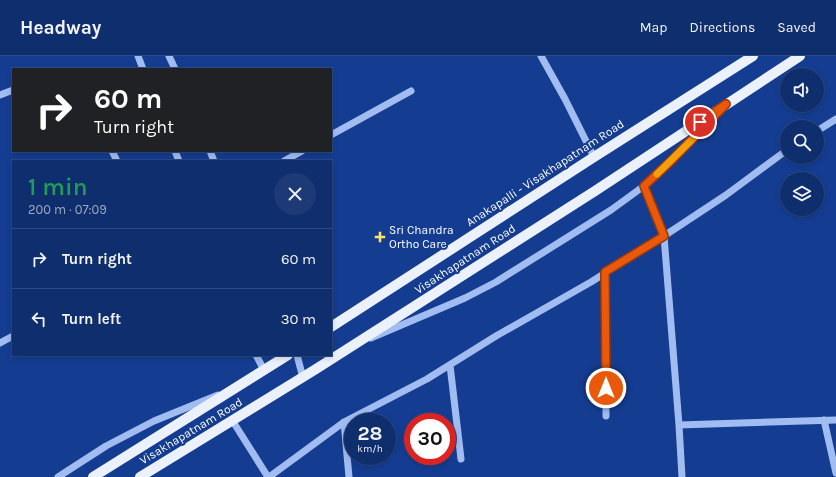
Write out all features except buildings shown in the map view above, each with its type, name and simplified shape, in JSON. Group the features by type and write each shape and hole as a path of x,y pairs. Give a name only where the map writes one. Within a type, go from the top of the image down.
{"main road":[{"name":"Anakapalli - Visakhapatnam Road","path":"332,326 753,56"},
{"name":"Visakhapatnam Road","path":"140,477 303,378 595,191 800,56"},
{"path":"93,477 286,356"}],"street":[{"path":"138,56 143,68"},
{"path":"170,56 175,68"},
{"path":"541,56 565,99 594,157"},
{"path":"0,95 12,90"},
{"path":"332,134 411,91"},
{"path":"351,347 465,298 496,282 611,210 644,186 671,161 726,104"},
{"path":"824,127 836,119"},
{"path":"286,160 300,152"},
{"path":"361,413 426,379 664,236 726,195 780,155"},
{"path":"644,186 664,236 682,477"},
{"path":"605,272 606,416"},
{"path":"0,343 12,337"},
{"path":"257,356 264,370"},
{"path":"297,356 303,378"},
{"path":"450,364 461,459"},
{"path":"58,477 106,446 154,421 234,388"},
{"path":"232,420 269,477 344,422"},
{"path":"824,420 836,473"},
{"path":"679,425 836,420"},
{"path":"348,465 349,477"}],"slow traffic":[{"path":"657,174 712,120"}],"place":[{"name":"Sri Chandra Ortho Care","path":"380,237"}],"route":[{"path":"606,388 605,272 664,236 644,186 671,161 726,104 700,122"}]}
